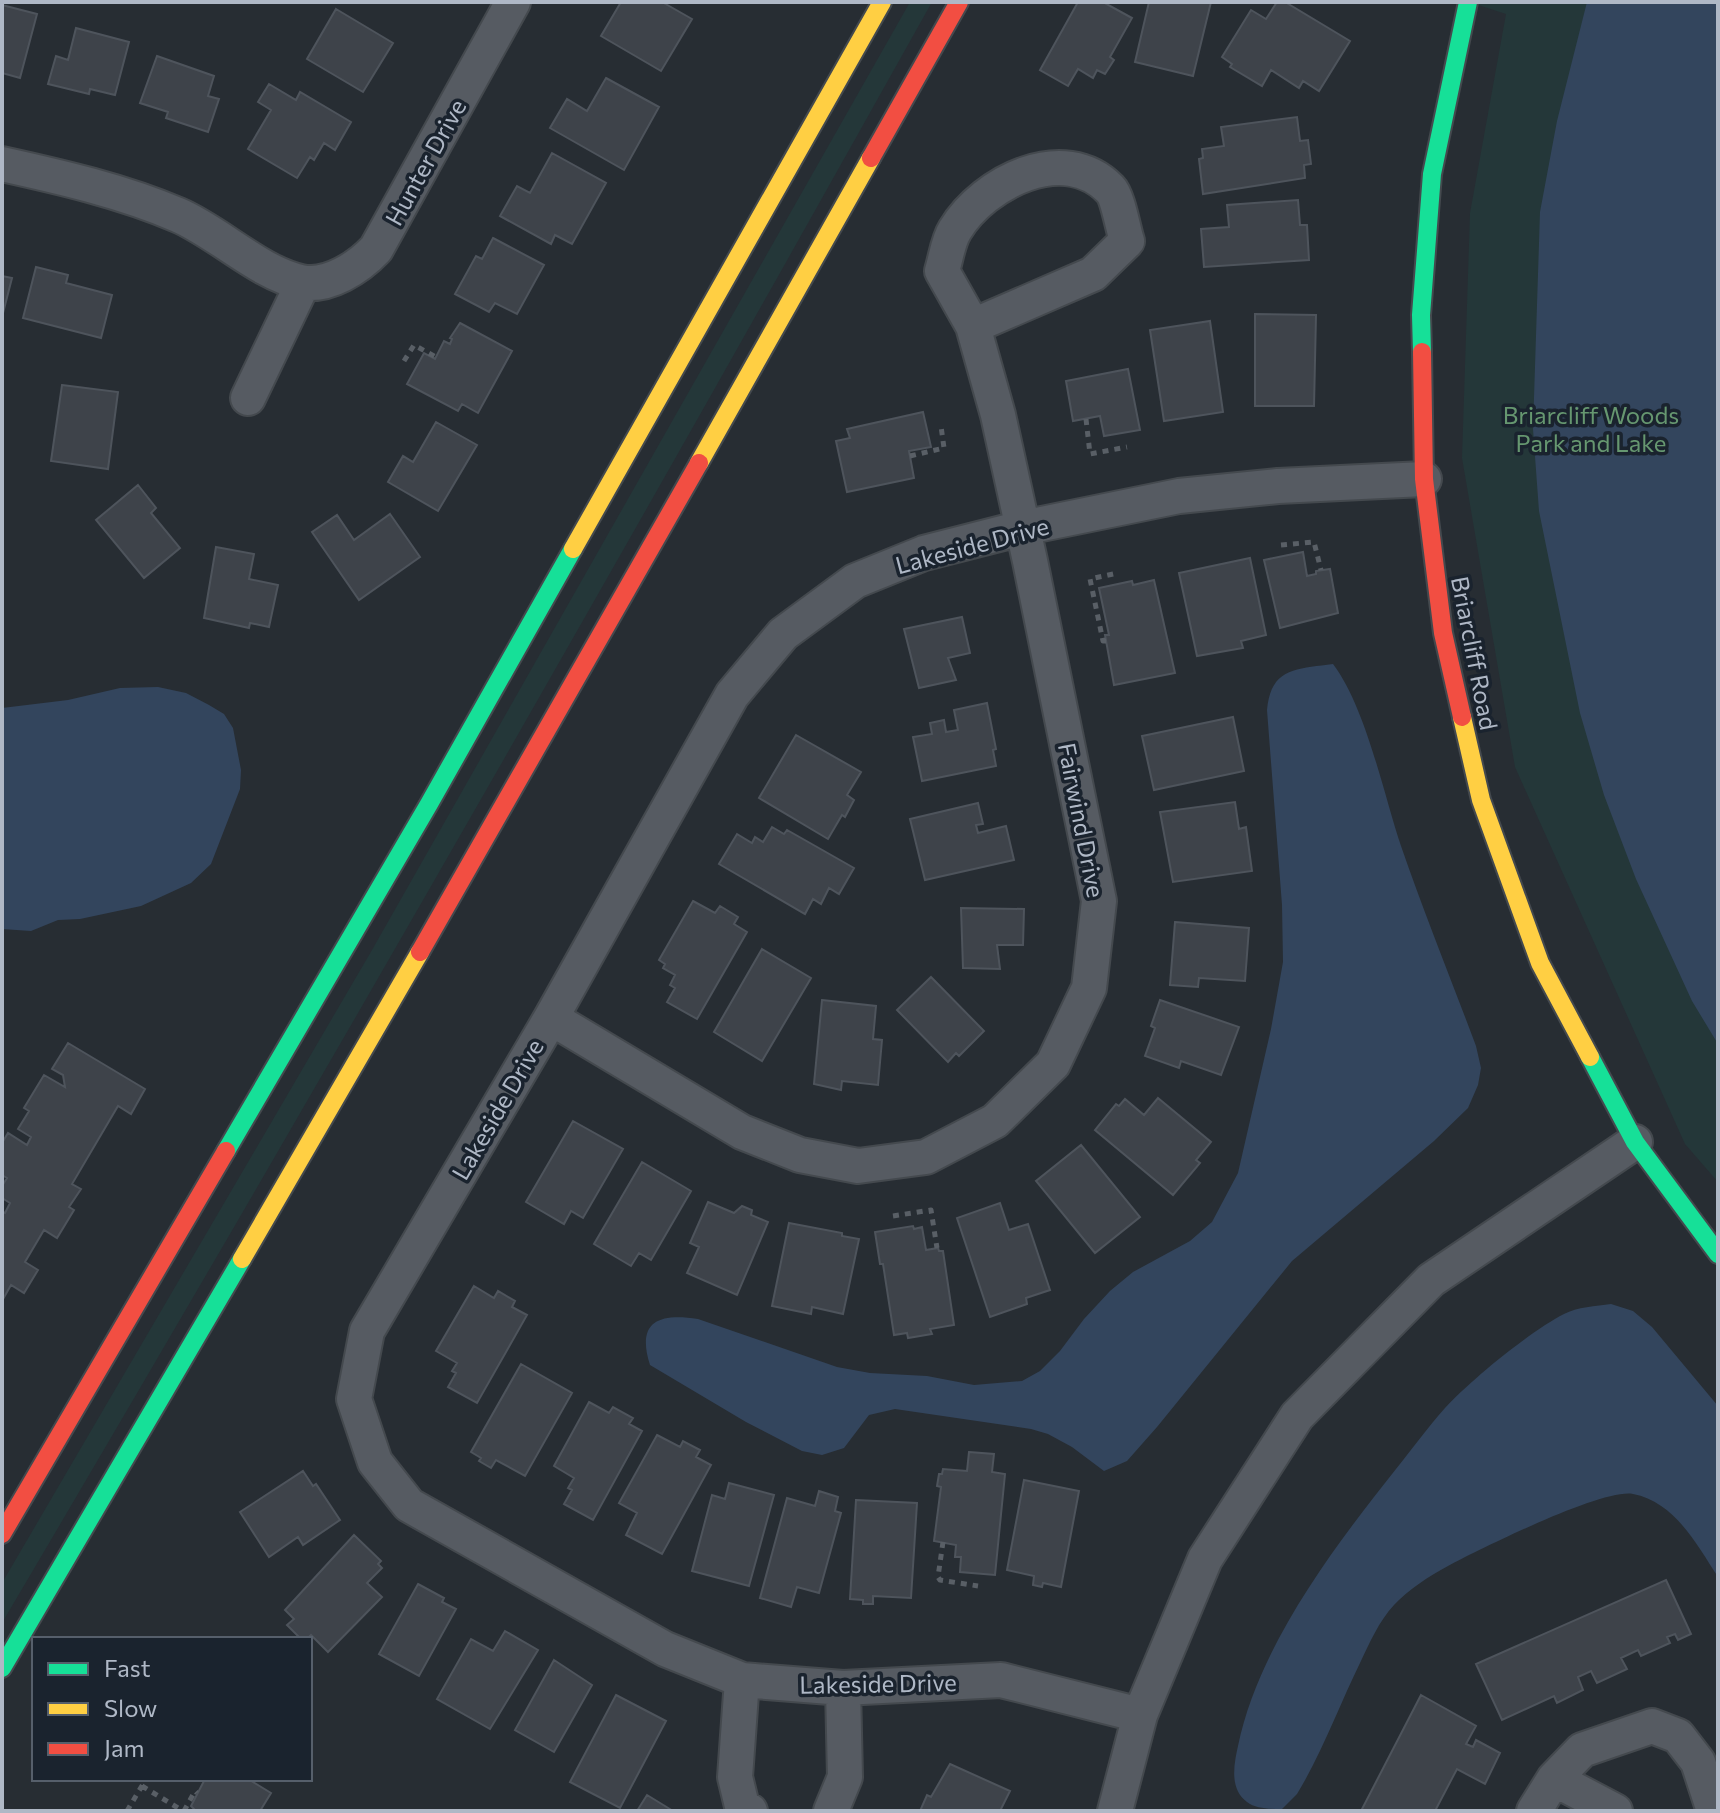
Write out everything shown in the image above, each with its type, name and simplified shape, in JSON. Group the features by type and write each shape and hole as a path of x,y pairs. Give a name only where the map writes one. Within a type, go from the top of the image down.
{"main road":[{"path":"2,1534 437,790 882,2"},
{"path":"2,1668 529,765 745,387 959,2"},
{"name":"Briarcliff Road","path":"1468,2 1461,23 1432,174 1421,315 1424,479 1443,633 1481,800 1540,963 1635,1142 1718,1254"}],"street":[{"name":"Hunter Drive","path":"303,283 345,273 364,262 376,249 513,2"},
{"path":"2,164 63,178 179,215 275,273 303,283 248,398"},
{"name":"Fairwind Drive","path":"551,1018 742,1132 800,1155 858,1166 926,1157 995,1121 1053,1064 1089,988 1099,901 998,415 973,326 942,271 953,231 985,194 1038,169 1082,169 1112,191 1127,241 1116,252 1093,274 973,326"},
{"name":"Lakeside Drive","path":"1140,1715 1001,1680 843,1688 742,1680 665,1649 409,1505 375,1462 354,1399 367,1331 551,1018 732,695 783,634 855,581 924,553 1022,528 1179,496 1278,486 1424,479"},
{"path":"1115,1811 1140,1715 1205,1559 1297,1416 1431,1280 1635,1142"},
{"path":"742,1680 735,1777 742,1806 750,1811"},
{"path":"831,1811 845,1777 843,1688"},
{"path":"1534,1811 1554,1779 1582,1750 1652,1726 1678,1736 1698,1762 1714,1811"},
{"path":"1554,1779 1615,1811"}],"path":[{"path":"404,361 414,345 436,357"},
{"path":"1086,419 1090,454 1127,447"},
{"path":"910,456 944,448 941,426"},
{"path":"1281,545 1314,542 1321,570"},
{"path":"1106,641 1103,641 1090,579 1118,573"},
{"path":"893,1216 931,1210 937,1248"},
{"path":"943,1542 940,1580 978,1586"},
{"path":"136,1811 128,1809 145,1781"},
{"path":"142,1786 184,1811 195,1791 197,1793"}],"green space":[{"path":"910,2 932,2 472,815 2,1623 2,1583 372,950"},
{"name":"Briarcliff Woods Park and Lake","path":"1469,2 1718,2 1718,1182 1685,1144 1515,767 1462,458 1470,213 1506,14"}],"water":[{"name":"Briarcliff Woods Park and Lake","path":"1587,2 1718,2 1718,1044 1692,1001 1636,879 1604,795 1580,713 1539,511 1533,429 1540,212 1557,121"},
{"path":"1333,664 1355,703 1373,751 1401,846 1476,1046 1481,1068 1478,1085 1468,1108 1434,1141 1292,1261 1127,1461 1104,1471 1048,1434 895,1409 869,1415 844,1448 822,1455 802,1451 650,1365 646,1350 649,1330 662,1319 684,1317 698,1319 837,1367 870,1373 927,1376 974,1385 1022,1381 1040,1371 1060,1351 1110,1291 1133,1272 1190,1241 1212,1222 1238,1173 1283,962 1282,905 1267,710 1270,696 1274,685 1288,673"},
{"path":"158,687 186,693 209,705 224,714 233,728 241,770 240,789 211,864 191,883 141,906 80,919 58,920 31,931 2,929 2,708 68,700 120,688"},
{"path":"1611,1304 1633,1311 1652,1327 1718,1406 1718,1577 1673,1515 1648,1499 1633,1494 1596,1500 1486,1547 1426,1579 1389,1611 1379,1625 1297,1794 1282,1809 1268,1809 1247,1802 1237,1790 1234,1768 1248,1709 1280,1635 1348,1531 1439,1415 1485,1370 1534,1332 1564,1314"}],"building":[{"path":"621,2 662,2 692,19 661,71 601,36"},
{"path":"1078,2 1103,2 1132,18 1110,57 1114,60 1105,74 1097,70 1093,78 1078,69 1068,86 1040,70"},
{"path":"1149,2 1211,2 1193,76 1135,62"},
{"path":"1277,2 1285,2 1350,41 1319,91 1303,81 1299,88 1271,70 1262,86 1230,67 1232,64 1222,57 1251,10 1266,19"},
{"path":"2,5 37,14 20,78 2,73"},
{"path":"336,9 393,43 363,92 307,59"},
{"path":"76,28 129,42 115,95 90,89 89,94 48,84 56,56 68,60"},
{"path":"157,56 214,76 208,96 219,99 208,132 166,118 168,112 140,103"},
{"path":"606,78 659,107 624,170 550,128 567,99 587,111"},
{"path":"269,84 296,100 300,92 351,122 335,150 324,143 314,160 310,157 297,178 248,149 271,110 258,102"},
{"path":"1297,117 1300,141 1308,140 1311,164 1304,165 1305,178 1203,194 1199,159 1203,158 1202,149 1224,146 1221,127"},
{"path":"552,153 606,183 572,244 555,235 551,244 500,216 517,186 530,193"},
{"path":"1298,200 1300,225 1307,225 1309,260 1204,267 1201,229 1229,227 1227,205"},
{"path":"493,238 544,265 517,314 495,303 489,312 455,294 476,256 482,259"},
{"path":"36,267 68,275 66,283 112,295 101,338 23,318"},
{"path":"2,276 12,278 2,317"},
{"path":"1255,314 1316,315 1314,406 1255,406"},
{"path":"1210,321 1223,412 1164,421 1150,330"},
{"path":"460,323 512,351 478,413 462,404 458,411 407,384 424,353 435,359 444,341 450,344 450,338"},
{"path":"1128,369 1140,430 1104,436 1100,416 1073,421 1066,381"},
{"path":"62,385 118,392 108,469 51,461"},
{"path":"923,412 931,447 909,451 914,478 847,492 836,441 850,438 847,429"},
{"path":"436,422 477,445 438,511 388,482 403,456 413,462"},
{"path":"138,485 156,508 151,513 180,548 144,578 96,520"},
{"path":"390,514 420,557 359,600 312,532 337,515 354,540"},
{"path":"216,547 254,554 249,579 278,585 269,627 250,623 249,628 204,618"},
{"path":"1303,552 1307,576 1330,569 1338,613 1280,628 1264,560"},
{"path":"1250,558 1266,635 1241,641 1243,648 1197,656 1179,573"},
{"path":"1154,580 1175,673 1114,685 1105,635 1109,635 1099,588"},
{"path":"962,617 970,653 948,658 956,680 919,688 904,629"},
{"path":"987,703 996,749 993,750 996,766 922,781 913,737 932,734 930,723 944,720 946,732 958,730 954,710"},
{"path":"1233,717 1244,771 1154,790 1142,736"},
{"path":"796,735 861,772 847,795 854,800 828,839 759,798"},
{"path":"1235,802 1239,829 1246,827 1252,871 1173,882 1160,812"},
{"path":"978,803 983,824 976,825 978,833 1006,826 1014,860 925,880 910,819"},
{"path":"772,827 784,834 787,830 854,868 839,894 829,888 821,904 813,899 805,914 719,864 737,834 752,843 755,837 763,842"},
{"path":"693,901 715,913 720,906 738,917 734,924 747,932 697,1019 667,1002 675,988 670,985 675,975 663,968 665,964 659,960"},
{"path":"961,908 1024,909 1023,945 997,945 1000,969 963,968"},
{"path":"1175,922 1249,928 1245,981 1199,978 1198,987 1170,985"},
{"path":"762,949 811,978 762,1061 714,1032"},
{"path":"931,977 984,1031 959,1056 956,1053 948,1062 897,1010"},
{"path":"822,1000 876,1006 873,1039 882,1040 878,1085 842,1081 841,1090 814,1084"},
{"path":"1160,1000 1239,1027 1221,1075 1181,1061 1179,1068 1145,1056 1155,1028 1151,1026"},
{"path":"68,1043 145,1089 131,1114 118,1106 72,1184 81,1189 69,1207 74,1210 57,1238 44,1230 25,1262 38,1270 24,1293 11,1285 2,1301 2,1212 5,1213 10,1203 2,1198 2,1186 7,1178 2,1175 2,1143 8,1133 27,1145 31,1137 18,1129 29,1111 24,1108 44,1075 65,1087 63,1075 52,1069"},
{"path":"1158,1098 1211,1142 1196,1160 1200,1163 1173,1195 1095,1130 1116,1104 1119,1106 1125,1099 1144,1115"},
{"path":"573,1121 623,1149 583,1218 571,1211 564,1224 526,1202"},
{"path":"1081,1145 1140,1217 1095,1253 1036,1181"},
{"path":"642,1162 691,1191 651,1260 639,1253 631,1266 594,1244"},
{"path":"708,1202 734,1213 742,1206 752,1210 751,1215 768,1222 737,1295 687,1273 699,1247 690,1243"},
{"path":"1000,1203 1009,1230 1028,1224 1050,1290 1026,1298 1027,1304 990,1317 957,1218"},
{"path":"789,1223 859,1239 843,1314 812,1307 811,1314 772,1306"},
{"path":"913,1226 914,1229 922,1227 926,1250 938,1248 943,1251 954,1325 930,1329 932,1334 908,1338 907,1333 894,1335 875,1232"},
{"path":"474,1286 494,1298 498,1291 515,1301 512,1307 527,1315 477,1403 448,1387 456,1373 452,1371 457,1363 436,1351"},
{"path":"521,1364 572,1393 525,1476 496,1460 491,1468 471,1452"},
{"path":"589,1402 609,1413 613,1407 633,1418 629,1424 642,1431 593,1520 564,1504 572,1490 568,1488 574,1478 554,1466"},
{"path":"657,1435 680,1447 683,1441 700,1450 696,1457 711,1465 662,1554 626,1535 637,1513 619,1503"},
{"path":"969,1452 994,1454 992,1472 1005,1474 995,1575 960,1572 961,1557 955,1557 956,1545 934,1541 941,1487 937,1486 939,1474 943,1469 967,1471"},
{"path":"303,1471 313,1486 316,1484 340,1520 303,1545 298,1537 269,1557 240,1512"},
{"path":"1024,1480 1079,1491 1061,1587 1043,1583 1042,1587 1033,1585 1034,1576 1007,1570"},
{"path":"729,1483 774,1495 749,1586 692,1571 712,1495 725,1499"},
{"path":"819,1491 838,1497 835,1511 841,1513 819,1593 797,1587 791,1607 760,1598 787,1498 815,1506"},
{"path":"856,1500 917,1503 911,1598 873,1596 873,1604 850,1599"},
{"path":"354,1535 381,1561 378,1564 382,1568 367,1583 382,1597 328,1652 311,1635 299,1637 287,1625 294,1619 285,1610"},
{"path":"1666,1580 1691,1634 1678,1640 1675,1634 1667,1637 1670,1643 1641,1656 1638,1650 1621,1658 1627,1669 1597,1683 1591,1671 1578,1677 1583,1690 1557,1703 1554,1696 1502,1720 1476,1664"},
{"path":"418,1584 444,1598 442,1602 456,1609 419,1676 379,1654"},
{"path":"505,1631 538,1650 490,1729 437,1699 471,1639 493,1651"},
{"path":"554,1660 592,1685 554,1752 515,1730"},
{"path":"616,1695 666,1721 620,1808 570,1782"},
{"path":"1421,1695 1476,1726 1466,1744 1473,1747 1476,1740 1500,1753 1485,1784 1457,1769 1435,1811 1361,1811"},
{"path":"950,1764 1010,1791 1000,1811 920,1811 927,1795 931,1797"},
{"path":"204,1781 251,1781 271,1793 260,1811 193,1811 191,1806"},
{"path":"647,1795 673,1811 637,1811"}],"traffic: fast":[{"path":"1422,352 1421,315 1432,174 1468,2"},
{"path":"226,1151 429,804 573,549"},
{"path":"1590,1057 1635,1142 1718,1254"},
{"path":"2,1668 242,1259"}],"traffic: slow":[{"path":"573,549 882,2"},
{"path":"699,463 871,158"},
{"path":"1462,717 1481,800 1540,963 1590,1057"},
{"path":"242,1259 420,952"}],"traffic: jam":[{"path":"871,158 959,2"},
{"path":"1422,352 1424,479 1443,633 1462,717"},
{"path":"420,952 699,463"},
{"path":"2,1534 226,1151"}]}
